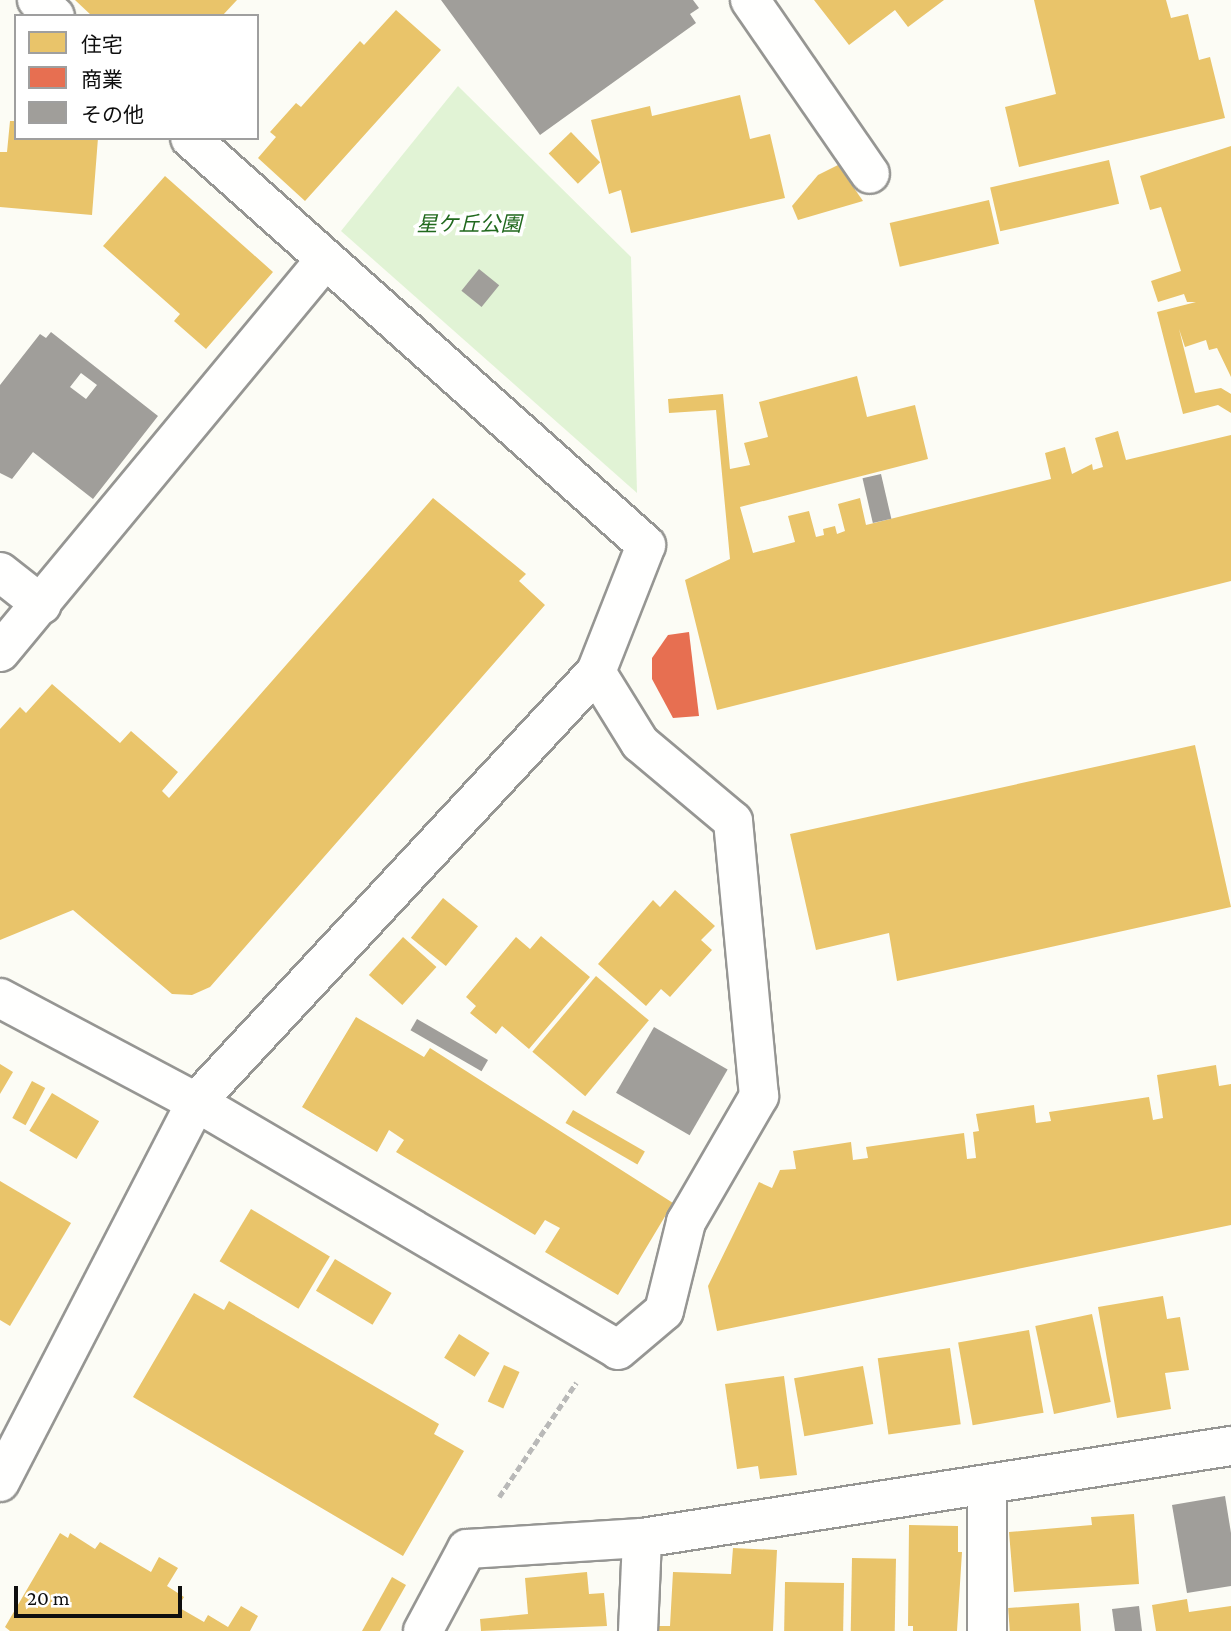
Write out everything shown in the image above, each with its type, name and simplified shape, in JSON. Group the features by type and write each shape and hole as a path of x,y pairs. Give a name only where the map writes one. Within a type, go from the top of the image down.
{"street":[{"path":"37,0 53,14"},
{"path":"751,0 870,174"},
{"path":"0,1482 196,1102 596,671 646,545 192,140"},
{"path":"0,652 325,260"},
{"path":"0,572 42,604"},
{"path":"0,998 196,1102 618,1350 664,1311 686,1222 759,1096 733,821 640,743 596,671"},
{"path":"423,1631 467,1549 642,1538 987,1487 1231,1446"},
{"path":"987,1487 988,1631"},
{"path":"638,1631 642,1538"}],"path":[{"path":"467,1549 569,1389 618,1350"}],"green space":[{"name":"星ケ丘公園","path":"458,86 631,257 637,493 341,231"}],"building: 住宅":[{"path":"75,0 237,0 224,14 90,14"},
{"path":"814,0 944,0 908,27 895,10 849,45"},
{"path":"1034,0 1166,0 1171,18 1188,14 1199,60 1210,57 1225,118 1019,167 1005,107 1056,94"},
{"path":"396,10 441,50 305,201 258,158 276,137 270,132 296,103 301,107 360,41 364,45"},
{"path":"740,95 750,139 770,134 785,198 631,233 621,190 609,194 591,120 650,106 652,116"},
{"path":"10,121 14,121 14,140 98,140 92,215 0,207 0,152 7,152"},
{"path":"571,132 600,162 578,184 549,154"},
{"path":"1231,146 1231,377 1217,348 1209,350 1206,340 1185,347 1179,329 1195,393 1221,388 1231,394 1231,413 1218,405 1183,414 1157,312 1196,302 1187,302 1184,294 1158,302 1151,281 1181,271 1161,207 1150,210 1140,176"},
{"path":"1109,160 1119,204 1000,231 990,187"},
{"path":"838,165 863,201 798,220 792,206 818,175"},
{"path":"165,176 273,272 206,349 174,321 180,314 103,246"},
{"path":"989,200 999,244 900,267 890,223"},
{"path":"857,376 867,417 915,405 928,459 740,507 753,553 795,542 788,516 809,511 816,537 824,535 823,529 835,526 837,534 845,531 838,504 860,498 866,525 1051,479 1045,453 1065,447 1072,474 1092,464 1093,470 1103,467 1095,438 1118,431 1126,460 1231,435 1231,581 717,710 685,580 730,559 716,410 669,413 668,399 723,394 730,469 750,465 744,443 768,437 759,402"},
{"path":"433,498 526,574 519,581 545,605 210,987 192,995 172,994 73,910 0,940 0,729 20,707 26,713 52,684 120,743 131,731 178,772 162,791 169,798"},
{"path":"1195,745 1231,907 897,981 889,933 816,950 790,834"},
{"path":"675,890 715,926 701,940 712,950 670,997 661,989 646,1006 598,964 653,900 660,907"},
{"path":"443,898 478,926 446,966 411,938"},
{"path":"541,936 590,977 529,1049 502,1026 496,1034 470,1013 476,1006 466,997 516,937 530,949"},
{"path":"403,937 436,967 402,1005 369,975"},
{"path":"596,976 649,1020 585,1096 532,1052"},
{"path":"356,1017 424,1057 430,1048 673,1203 618,1295 545,1252 560,1228 545,1220 535,1235 396,1152 404,1140 389,1130 377,1152 302,1107"},
{"path":"0,1064 13,1072 0,1094"},
{"path":"1216,1065 1219,1086 1231,1084 1231,1225 717,1331 708,1286 759,1182 772,1188 780,1170 796,1169 793,1151 851,1142 853,1160 868,1158 866,1147 964,1133 967,1159 976,1158 973,1132 979,1131 976,1114 1034,1105 1036,1123 1051,1121 1049,1112 1149,1097 1153,1120 1163,1118 1157,1075"},
{"path":"32,1081 45,1088 26,1125 12,1118"},
{"path":"52,1093 99,1121 76,1159 29,1131"},
{"path":"573,1110 645,1152 637,1164 566,1123"},
{"path":"0,1181 71,1223 10,1326 0,1320"},
{"path":"251,1209 330,1256 298,1309 220,1261"},
{"path":"335,1259 392,1293 373,1325 316,1291"},
{"path":"194,1293 224,1310 229,1301 439,1424 434,1434 464,1451 403,1556 133,1397"},
{"path":"1163,1296 1167,1319 1180,1317 1189,1370 1165,1373 1171,1409 1117,1418 1098,1307"},
{"path":"1092,1314 1111,1402 1054,1414 1035,1326"},
{"path":"1029,1330 1044,1413 973,1425 958,1343"},
{"path":"459,1334 490,1353 475,1377 444,1358"},
{"path":"950,1348 961,1424 888,1434 878,1358"},
{"path":"504,1365 520,1372 503,1408 488,1402"},
{"path":"863,1366 873,1424 804,1436 794,1378"},
{"path":"784,1376 797,1475 760,1479 758,1466 737,1469 725,1384"},
{"path":"1134,1514 1139,1584 1014,1592 1009,1532 1092,1525 1091,1517"},
{"path":"909,1525 958,1526 958,1552 962,1552 957,1631 913,1631 913,1626 908,1626"},
{"path":"60,1533 68,1538 70,1533 95,1549 100,1542 151,1572 159,1557 178,1568 167,1586 184,1597 178,1607 204,1622 208,1615 228,1627 241,1606 258,1616 250,1631 10,1631 5,1627"},
{"path":"733,1548 777,1550 773,1631 658,1631 659,1626 670,1626 673,1572 731,1574"},
{"path":"852,1558 896,1559 895,1631 851,1631"},
{"path":"587,1572 589,1594 604,1593 607,1626 481,1631 480,1619 528,1614 525,1578"},
{"path":"392,1577 406,1585 380,1631 362,1631"},
{"path":"785,1582 844,1583 843,1631 784,1631"},
{"path":"1187,1599 1189,1612 1231,1606 1231,1631 1156,1631 1152,1605"},
{"path":"1079,1603 1081,1631 1010,1631 1008,1608"}],"building: 商業":[{"path":"689,632 699,716 673,718 652,679 652,658 668,635"}],"building: その他":[{"path":"441,0 693,0 699,8 690,14 696,23 540,135"},
{"path":"479,269 499,285 482,307 461,291"},
{"path":"51,332 158,416 93,499 33,452 12,479 0,473 0,385 40,334 46,338","holes":["81,373 97,385 86,399 70,387"]},
{"path":"881,474 891,519 873,523 862,478"},
{"path":"417,1019 488,1060 482,1071 411,1030"},
{"path":"654,1027 728,1070 690,1135 616,1093"},
{"path":"1225,1496 1231,1533 1231,1586 1187,1593 1172,1505"},
{"path":"1139,1606 1142,1631 1115,1631 1112,1609"}]}
